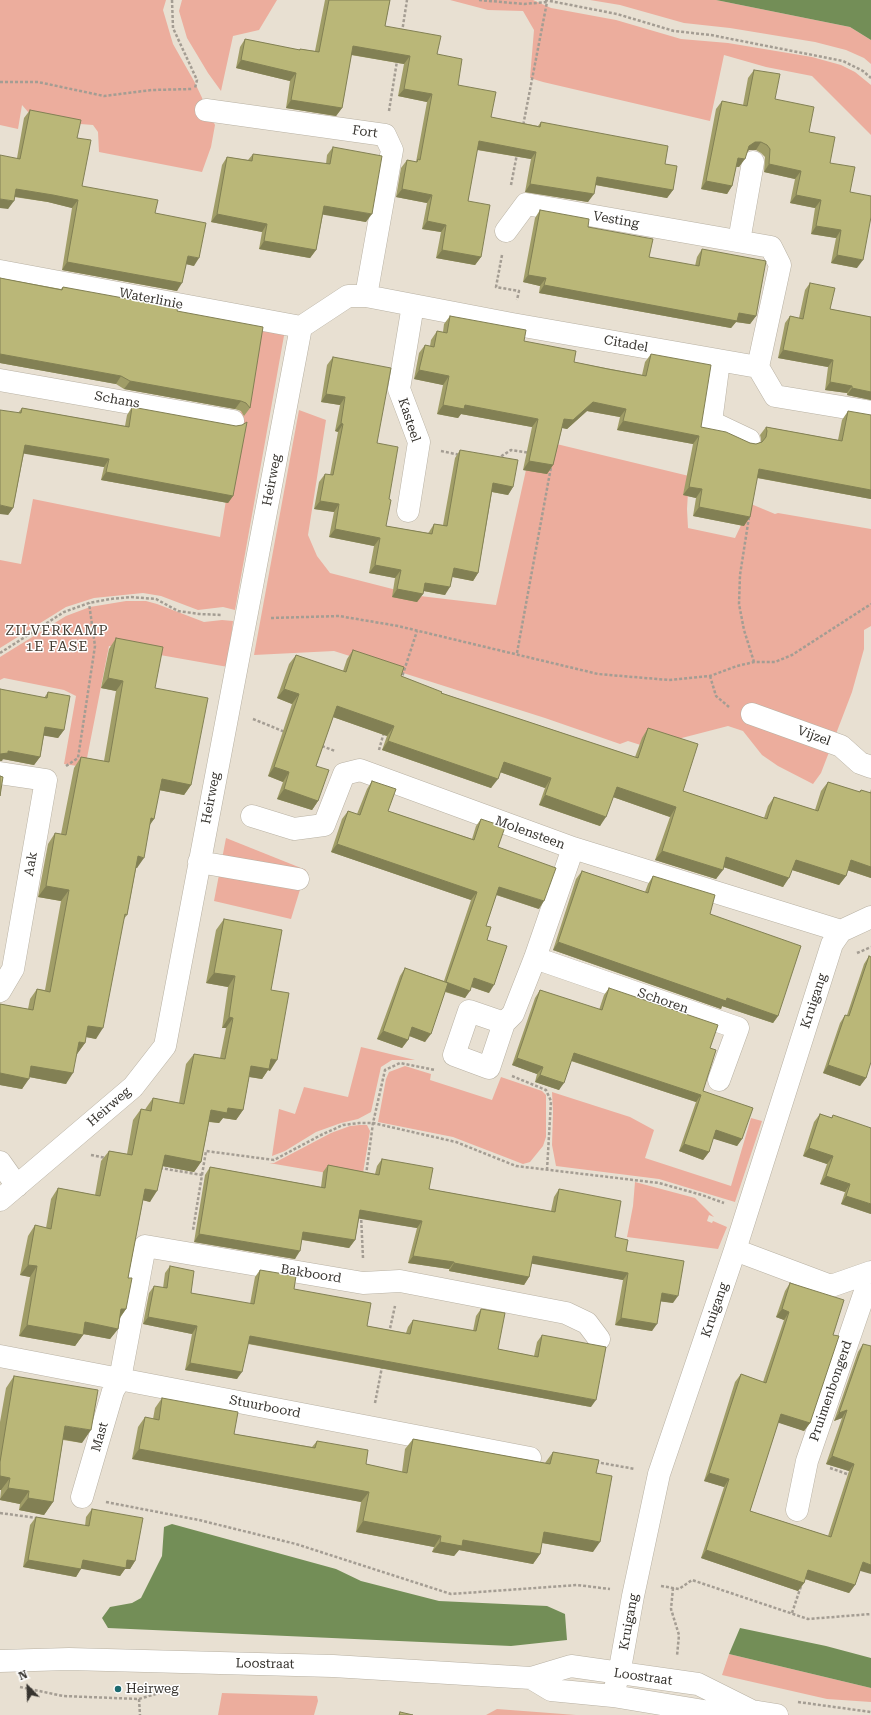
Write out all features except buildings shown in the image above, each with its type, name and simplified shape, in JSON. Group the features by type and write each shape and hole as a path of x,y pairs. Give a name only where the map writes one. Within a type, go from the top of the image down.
{"street":[{"name":"Fort","path":"206,110 385,135 392,150 366,296"},
{"path":"739,241 753,162"},
{"path":"506,231 526,204"},
{"name":"Vesting","path":"526,204 771,247 780,265 758,367"},
{"name":"Waterlinie","path":"0,272 301,327"},
{"name":"Citadel","path":"301,327 348,296 366,296 512,324 758,367"},
{"name":"Kasteel","path":"408,511 419,442 399,389 413,305"},
{"name":"Heirweg","path":"0,1200 133,1087 165,1046 301,327"},
{"path":"719,361 711,422 749,440"},
{"path":"758,367 775,396 871,412"},
{"name":"Schans","path":"0,380 233,421"},
{"name":"Vijzel","path":"752,714 841,746 860,763 871,767"},
{"path":"252,816 294,829 324,825 344,774 366,772"},
{"name":"Molensteen","path":"366,772 573,848 841,931"},
{"path":"0,773 46,780"},
{"name":"Aak","path":"0,991 13,970 46,780"},
{"path":"504,1023 469,1011 454,1055 489,1068 504,1023 513,1014 535,958 573,848"},
{"path":"199,862 298,879"},
{"path":"841,931 871,917"},
{"name":"Kruigang","path":"613,1696 619,1673 659,1474 735,1250 832,944 841,931"},
{"name":"Schoren","path":"535,958 738,1028 719,1080"},
{"path":"0,1162 17,1186"},
{"name":"Bakboord","path":"120,1379 145,1246 363,1283 400,1281 566,1313 587,1324 599,1339"},
{"path":"735,1250 830,1286 871,1273"},
{"name":"Pruimenbongerd","path":"796,1510 807,1461 871,1273"},
{"name":"Stuurboord","path":"0,1356 530,1458"},
{"name":"Mast","path":"82,1497 113,1391 120,1379"},
{"name":"Loostraat","path":"0,1661 69,1659 333,1666 530,1678 571,1666 698,1684 752,1711"},
{"name":"Loostraat","path":"530,1678 551,1690 613,1696 710,1712 752,1711 777,1715"}],"path":[{"path":"172,0 173,28 197,80 194,89 206,110"},
{"path":"401,38 407,0"},
{"path":"479,0 524,4 546,1 618,14 674,31 711,35 843,61 863,71 871,78"},
{"path":"522,131 546,1"},
{"path":"385,135 397,60"},
{"path":"0,82 38,82 104,96 152,90 194,89"},
{"path":"517,154 510,192 526,204"},
{"path":"506,231 496,287 519,291 512,324"},
{"path":"418,447 463,456"},
{"path":"493,461 511,450 532,454"},
{"path":"517,653 551,465"},
{"path":"750,513 740,575 739,604 744,630 754,662"},
{"path":"0,653 64,612 89,603 132,597 156,599 178,611 199,614 226,615 245,620 295,616 339,616 398,626 517,653 598,674 669,680 710,676 737,666 754,662 776,662 792,655 871,604"},
{"path":"46,780 78,758 95,646 89,603"},
{"path":"400,684 417,631"},
{"path":"710,676 716,696 730,707 752,714"},
{"path":"228,709 292,734"},
{"path":"321,746 343,754 366,772 386,729"},
{"path":"366,1177 373,1123 385,1070 400,1063 434,1071 454,1055"},
{"path":"489,1068 546,1090 551,1101 547,1170"},
{"path":"190,1254 206,1151 274,1160 343,1125 358,1123 373,1123 456,1142 516,1166 659,1183 702,1195 747,1212"},
{"path":"65,1145 85,1154 108,1159"},
{"path":"155,1167 202,1175"},
{"path":"362,1207 363,1283"},
{"path":"389,1335 400,1281"},
{"path":"370,1427 383,1366"},
{"path":"593,1461 659,1474"},
{"path":"807,1461 857,1477"},
{"path":"82,1497 199,1520 296,1544 451,1594 577,1585 608,1588 616,1593 635,1590 679,1589 692,1580 808,1618 871,1614"},
{"path":"0,1513 38,1518"},
{"path":"792,1613 805,1576"},
{"path":"673,1588 671,1609 679,1635 677,1662"},
{"path":"139,1699 140,1715"}],"shaded area":[{"path":"0,0 166,0 163,10 173,44 194,81 215,125 211,147 202,172 99,152 98,132 93,125 55,122 29,113 22,105 18,129 0,125"},
{"path":"182,0 277,0 259,30 233,36 221,91 208,73 187,38 179,11"},
{"path":"450,0 533,0 551,8 616,20 681,39 728,43 812,57 841,65 855,72 871,85 871,135 812,76 766,67 724,55 710,121 530,78 534,30 523,11 488,10"},
{"path":"590,0 716,0 850,27 871,40 871,64 864,58 846,50 815,42 730,28 684,23 620,5"},
{"path":"716,0 871,0 871,40 850,27"},
{"path":"257,325 285,330 235,610 223,607 198,610 161,596 143,593 94,598 66,607 0,648 0,560 21,564 33,499 220,537 241,408"},
{"path":"299,410 326,420 308,535 317,556 330,573 420,596 496,605 532,443 540,440 689,476 687,509 688,528 735,538 751,504 775,514 778,513 871,529 871,626 864,630 864,649 852,692 821,773 813,784 778,766 762,755 743,731 728,726 647,747 628,741 620,744 545,718 334,651 254,655"},
{"path":"126,601 146,601 204,622 222,620 233,621 228,667 109,646 84,767 64,764 76,696 64,690 4,678 0,680 0,657 66,616 90,607"},
{"path":"226,838 306,870 291,919 214,901"},
{"path":"361,1047 415,1060 392,1060 381,1067 371,1112 358,1119 341,1123 316,1132 285,1151 272,1156 279,1109 295,1114 304,1087 348,1097"},
{"path":"405,1066 431,1074 430,1080 492,1100 501,1077 542,1091 546,1095 546,1137 543,1146 530,1162 523,1164 453,1137 378,1122 386,1079 389,1072"},
{"path":"552,1092 630,1117 654,1130 645,1158 731,1186 751,1118 762,1121 735,1202 659,1179 556,1166 552,1145"},
{"path":"367,1125 370,1131 362,1179 269,1163 274,1163 331,1133 350,1126"},
{"path":"635,1182 695,1198 714,1217 709,1215 707,1221 712,1223 713,1221 727,1227 718,1249 627,1237 633,1206"},
{"path":"172,1524 336,1569 361,1581 439,1601 547,1606 565,1614 567,1640 511,1646 108,1628 102,1618 110,1607 132,1603 141,1598 162,1556 164,1527"},
{"path":"740,1628 826,1646 871,1658 871,1688 729,1654"},
{"path":"729,1654 871,1688 871,1702 827,1699 722,1675"},
{"path":"222,1693 317,1696 318,1701 314,1715 218,1715"},
{"path":"497,1709 576,1715 486,1715"}],"place":[{"name":"Heirweg","path":"118,1689"}],"district":[{"name":"ZILVERKAMP 1E FASE","path":"57,640"}]}
